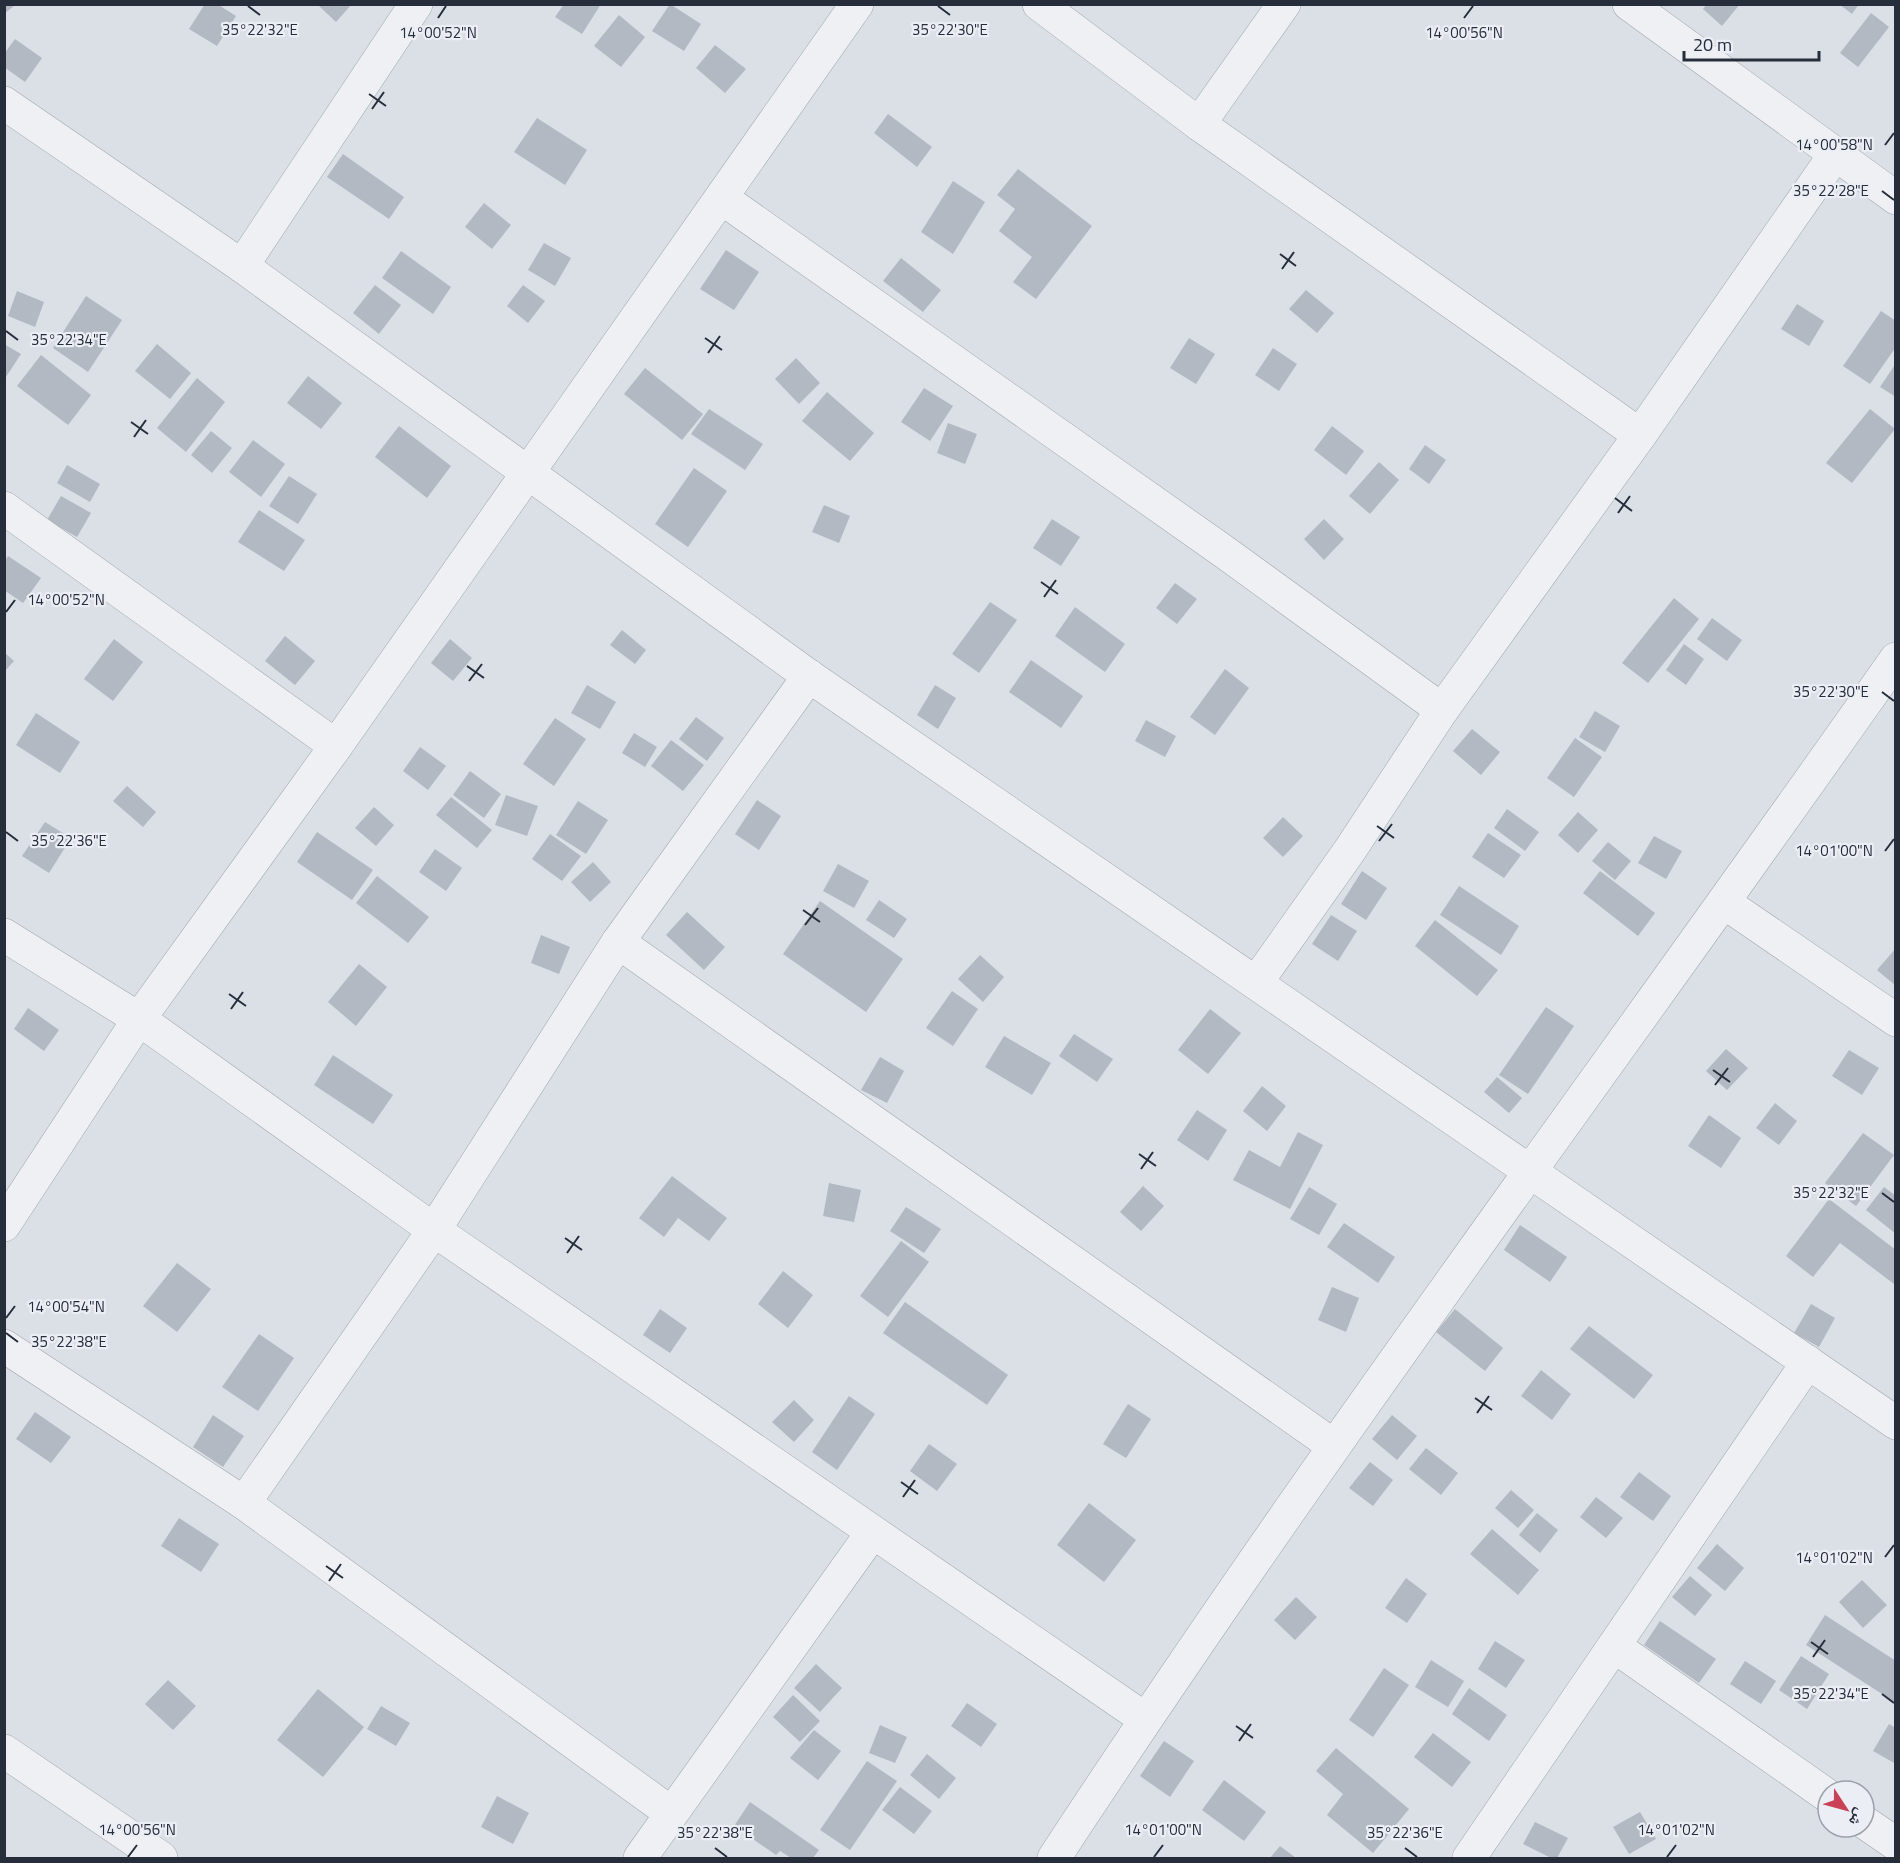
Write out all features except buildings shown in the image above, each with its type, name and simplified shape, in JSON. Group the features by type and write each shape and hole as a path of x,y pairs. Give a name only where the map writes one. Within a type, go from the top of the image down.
{"street":[{"path":"242,266 416,4"},
{"path":"4,1225 139,1019 336,746 528,470 723,199 857,4"},
{"path":"1039,4 1199,124 1640,435"},
{"path":"1199,124 1284,4"},
{"path":"1629,4 1834,156 1896,198"},
{"path":"4,103 242,266 528,470 809,676 1530,1169 1896,1423"},
{"path":"1256,983 1350,850 1442,710 1640,435 1834,156"},
{"path":"723,199 1223,551 1442,710"},
{"path":"4,508 336,746"},
{"path":"1054,1858 1145,1719 1334,1446 1530,1169 1725,903 1896,659"},
{"path":"244,1503 434,1230 618,942 809,676"},
{"path":"1725,903 1896,1020"},
{"path":"4,935 139,1019 434,1230 1145,1719"},
{"path":"618,942 1334,1446"},
{"path":"4,1346 244,1503 671,1813"},
{"path":"1469,1858 1808,1362"},
{"path":"640,1858 872,1533"},
{"path":"1614,1646 1816,1788"},
{"path":"4,1751 161,1858"},
{"path":"1876,1830 1896,1844"}]}
